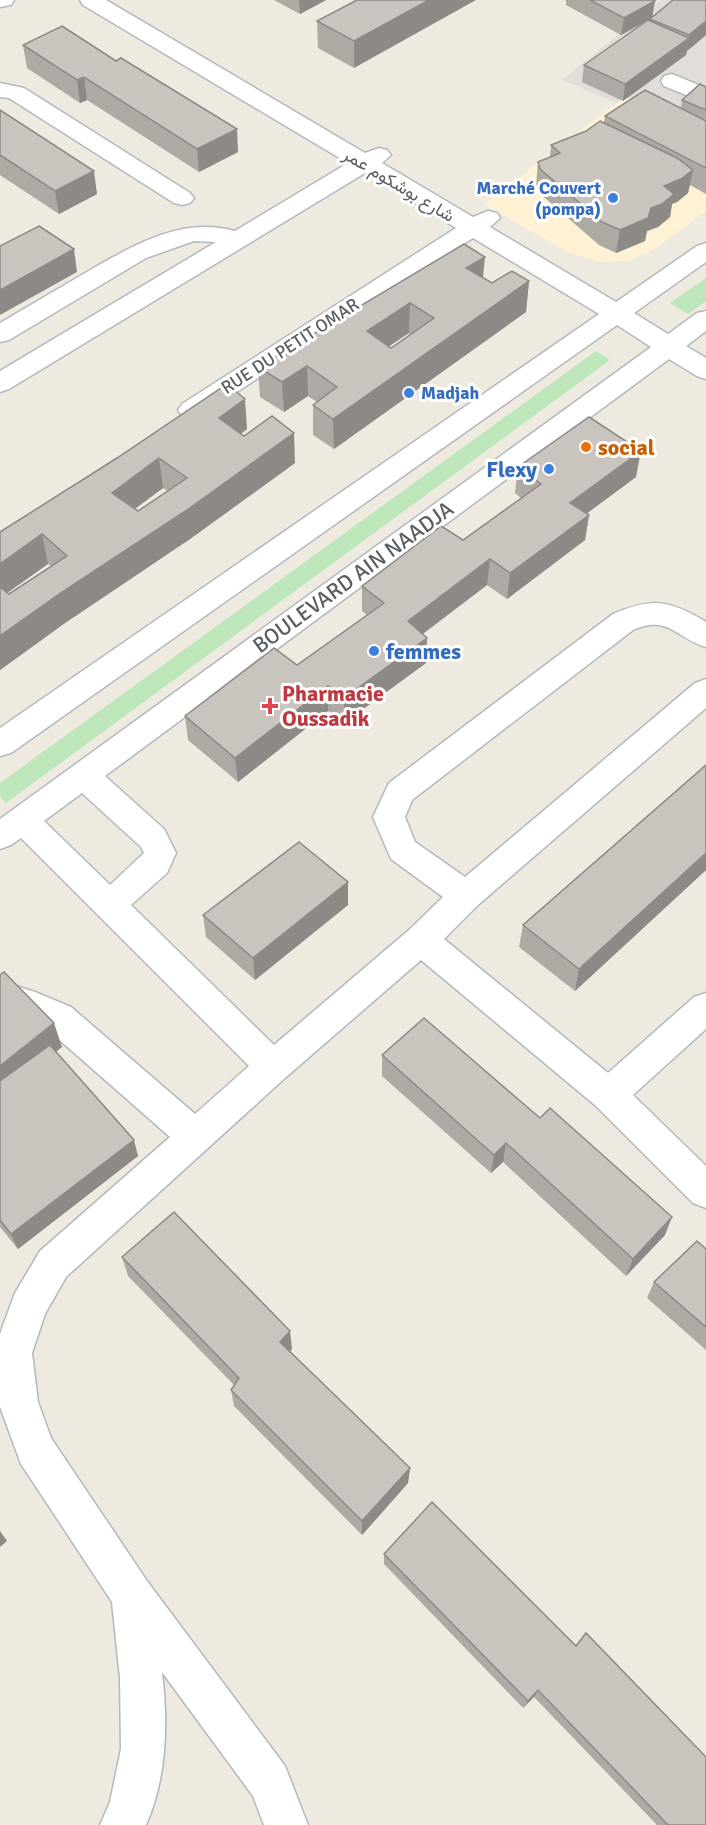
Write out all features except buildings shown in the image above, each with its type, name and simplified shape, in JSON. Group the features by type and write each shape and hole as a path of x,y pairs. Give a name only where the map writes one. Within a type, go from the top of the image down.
{"street":[{"name":"شارع بوشكوم عمر","path":"91,0 364,164 481,223 623,308 691,337 706,370"},
{"path":"132,0 386,151 481,223"},
{"path":"672,81 706,96"},
{"path":"0,90 16,93 182,198"},
{"path":"0,383 236,239 386,151"},
{"name":"RUE DU PETIT OMAR","path":"171,423 481,223"},
{"path":"0,334 137,253 163,242 194,234 222,235 236,239"},
{"path":"0,744 706,251"},
{"name":"BOULEVARD AIN NAADJA","path":"11,828 691,337"},
{"path":"466,895 402,850 389,818 400,792 623,622 642,612 664,611 706,636"},
{"path":"286,1825 269,1782 132,1596 35,1450 18,1402 14,1353 28,1306 53,1264 273,1067 421,940 466,895 706,691"},
{"path":"83,775 153,838 160,853 156,864 108,905"},
{"path":"11,828 108,905 273,1067"},
{"path":"421,940 608,1095 706,1191"},
{"path":"0,996 23,1002 59,1018 196,1137"},
{"path":"608,1095 706,1008"},
{"path":"122,1825 131,1808 143,1749 141,1678 132,1596"}],"shaded area":[{"path":"661,0 679,0 706,8 706,132 626,97 617,103 562,80"},
{"path":"625,97 706,132 706,211 653,250 628,261 600,262 570,253 484,204"}],"green space":[{"path":"706,278 706,301 688,314 670,303"},
{"path":"596,351 610,360 6,803 0,797 0,783"}],"place":[{"name":"Marché Couvert (pompa)","path":"613,198"},
{"name":"Madjah","path":"409,393"},
{"name":"social","path":"586,447"},
{"name":"Flexy","path":"549,469"},
{"name":"femmes","path":"374,651"},
{"name":"Pharmacie Oussadik","path":"270,706"}]}
